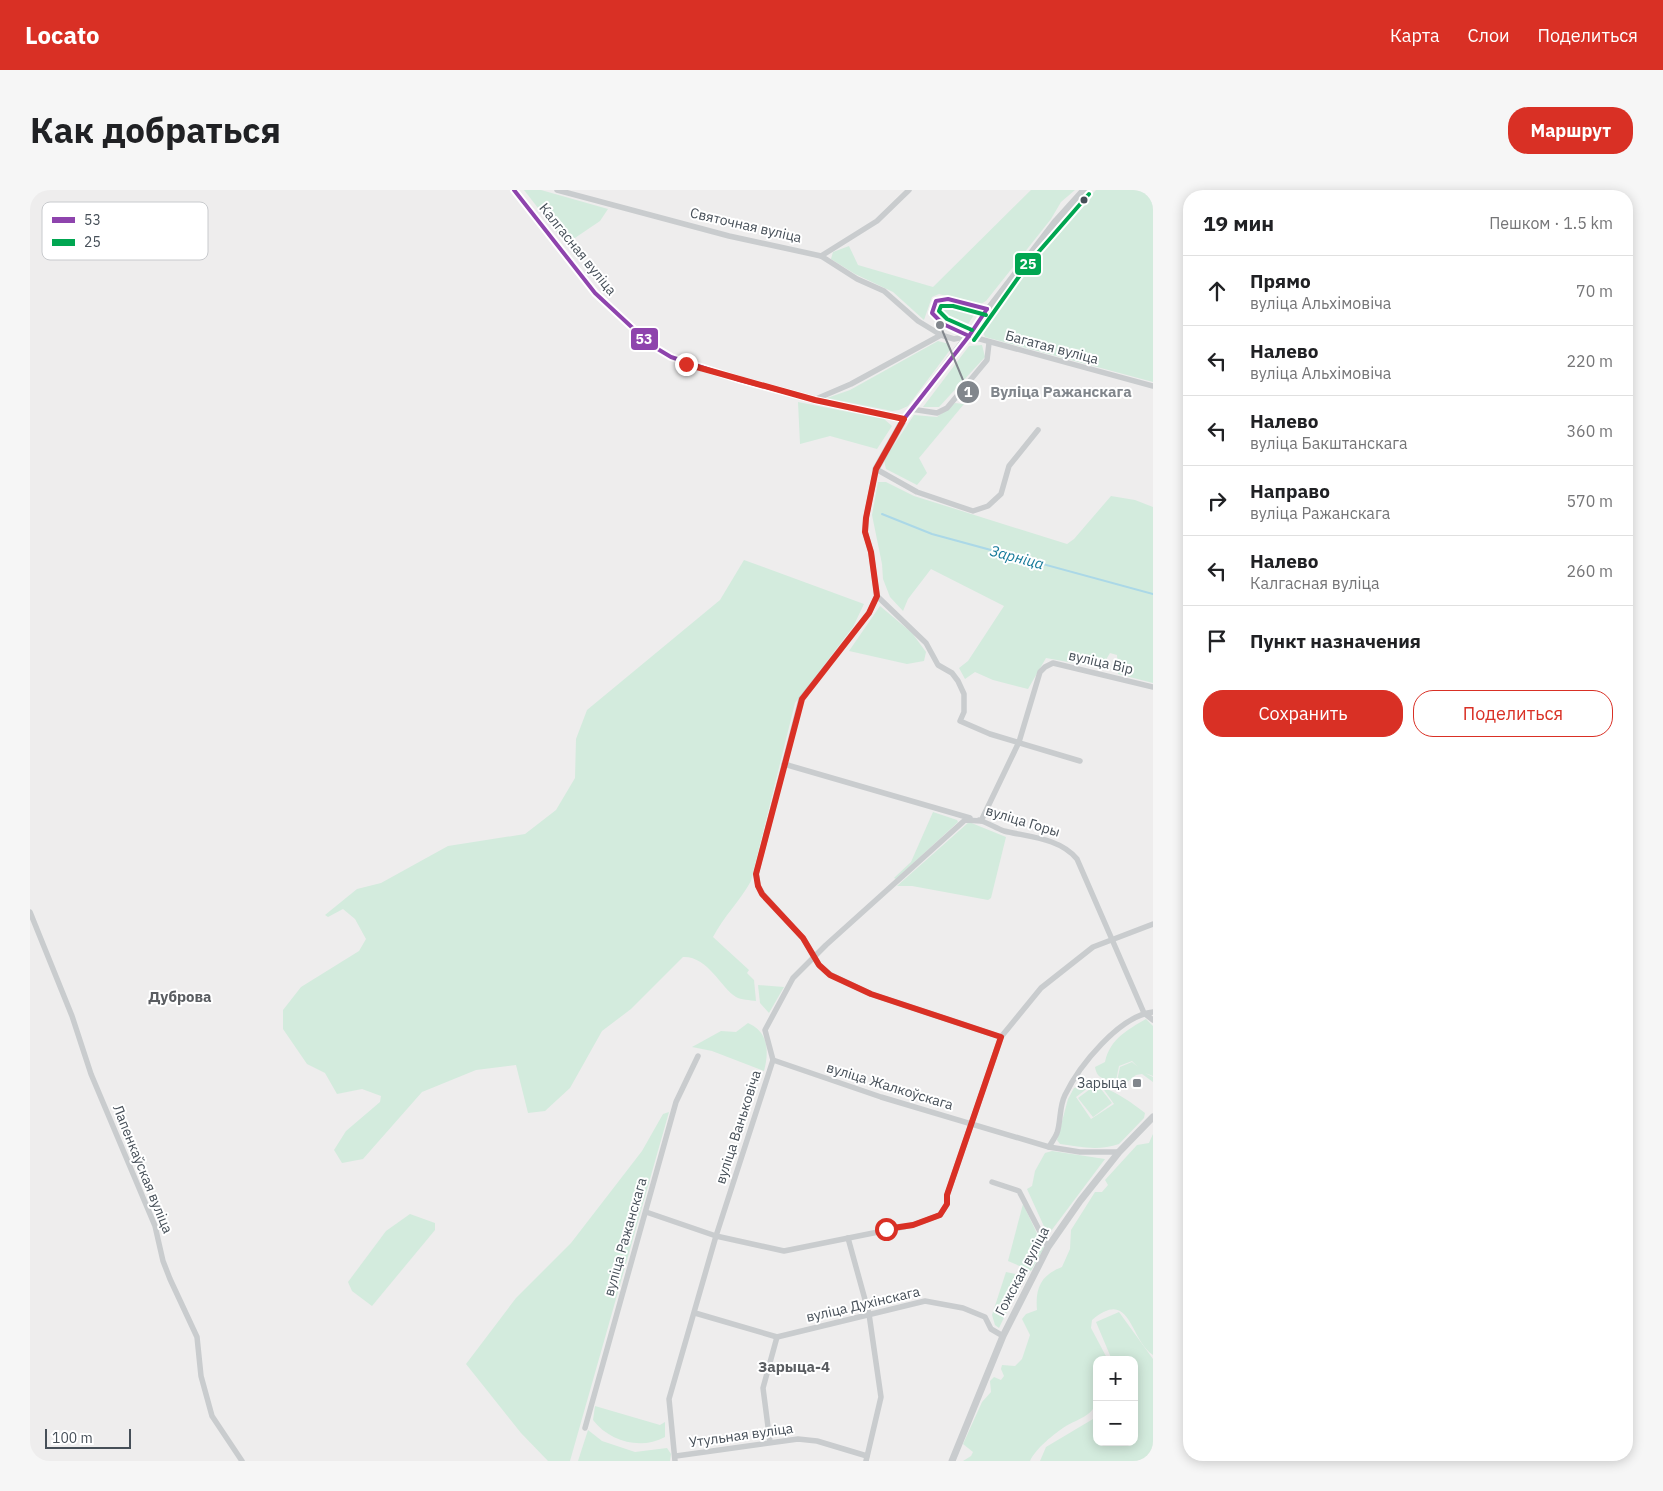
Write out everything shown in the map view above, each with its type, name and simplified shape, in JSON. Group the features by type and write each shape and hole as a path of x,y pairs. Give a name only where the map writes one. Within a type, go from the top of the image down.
{"street":[{"name":"Калгасная вуліца","path":"514,190 595,293 651,345 686,364 815,400 904,419"},
{"name":"Святочная вуліца","path":"558,190 729,236 821,256"},
{"path":"821,256 877,221 909,190"},
{"path":"1001,1037 871,994 830,975 814,958 803,938 762,894 758,886 756,874 802,699 869,613 877,596 871,552 865,532 876,469 904,419 969,336 987,309 1051,228 1084,190"},
{"name":"Багатая вуліца","path":"821,256 857,279 884,290 918,321 941,335 954,339 969,336 989,343 1153,386"},
{"path":"815,400 851,384 941,335"},
{"path":"912,409 937,413 947,408 987,360 989,343"},
{"path":"876,469 917,492 973,511 988,506 1001,494 1009,466 1038,430"},
{"path":"877,596 926,643 938,665 952,673 958,681 964,694 964,712 960,721 990,734 1080,761"},
{"name":"вуліца Вір","path":"1019,742 1040,672 1053,663 1153,687"},
{"path":"981,821 1019,742"},
{"name":"вуліца Горы","path":"784,764 981,821 1004,831 1028,834 1069,848 1077,858 1144,1013 1153,1020"},
{"name":"вуліца Ваньковіча","path":"675,1459 669,1399 716,1236 773,1060 765,1030 793,978 826,944 964,820 981,821"},
{"name":"Лапенкаўская вуліца","path":"30,912 72,1016 91,1074 149,1210 163,1261 197,1337 202,1376 212,1416 242,1461"},
{"path":"646,1212 716,1236 784,1251 913,1225 940,1215 947,1204 947,1195 1001,1037 1041,988 1093,947 1153,924"},
{"path":"1049,1147 1056,1134 1064,1097 1082,1066 1105,1042 1144,1013 1153,1012"},
{"name":"вуліца Ражанскага","path":"585,1428 676,1102 698,1056"},
{"name":"вуліца Жалкоўскага","path":"773,1060 853,1088 1049,1147 1080,1152 1119,1152"},
{"name":"Гожская вуліца","path":"952,1461 1002,1336 1048,1247 1080,1200 1119,1152 1153,1117"},
{"path":"992,1182 1019,1191 1048,1247"},
{"path":"848,1238 869,1314 881,1397 867,1458"},
{"name":"вуліца Духінскага","path":"778,1337 912,1302 925,1301 963,1308 985,1317 992,1329 1002,1336"},
{"path":"695,1313 778,1337 763,1388 770,1442"},
{"name":"Утульная вуліца","path":"675,1459 770,1442 798,1439 817,1441 867,1458"}],"green space":[{"path":"524,190 541,190 608,209 600,221 566,244"},
{"path":"1031,190 1075,190 1061,202 1051,219 986,301 979,305 939,294 932,297 924,320 893,292 855,274 831,259 833,252 849,246 858,265 933,287"},
{"path":"1096,190 1153,190 1153,382 985,337 982,330 1071,216"},
{"path":"945,302 976,312 968,324 954,322 945,317 940,310 940,305"},
{"path":"938,341 949,344 950,350 908,406 892,411 827,398 850,390"},
{"path":"982,345 985,357 939,407 923,407 969,346"},
{"path":"798,402 884,419 892,426 877,449 830,436 800,444"},
{"path":"955,403 964,404 919,458 927,473 917,485 886,469 884,460 914,415 937,417"},
{"path":"878,482 886,482 914,496 1067,544 1074,539 1111,496 1135,500 1153,507 1153,683 1118,674 1117,655 1110,653 1101,668 1046,658 1028,689 993,680 975,672 965,679 959,668 968,661 1004,606 931,569 908,599 903,611 890,597 883,579 882,564 872,515"},
{"path":"744,560 864,604 853,627 795,703 751,881 713,937 749,970 747,973 754,980 756,1001 736,997 730,993 707,967 692,958 683,957 631,1009 602,1031 570,1088 545,1111 528,1113 516,1065 476,1070 422,1092 363,1159 342,1163 334,1150 346,1131 380,1102 381,1096 362,1089 337,1094 325,1073 307,1064 283,1029 283,1010 301,987 359,951 366,939 355,919 343,909 328,917 325,915 357,889 381,883 448,846 525,834 556,810 575,778 576,739 587,710 720,600"},
{"path":"880,606 912,633 926,652 924,661 907,664 849,651"},
{"path":"933,812 958,822 896,879 894,878 911,862"},
{"path":"969,822 1006,837 991,898 988,900 912,886 897,886"},
{"path":"758,985 784,987 769,1013 760,1003"},
{"path":"1146,1019 1153,1026 1153,1076 1145,1073 1153,1077 1153,1082 1142,1074 1136,1075 1126,1083 1117,1081 1120,1067 1132,1062 1138,1067 1132,1061 1119,1066 1116,1081 1099,1076 1095,1067 1105,1062 1107,1054 1115,1041 1126,1031"},
{"path":"748,1023 760,1032 766,1043 767,1057 764,1071 712,1051 692,1047 721,1031 736,1032"},
{"path":"1093,1084 1076,1097 1091,1119 1114,1104 1102,1087 1135,1105 1145,1113 1144,1118 1119,1144 1097,1148 1060,1144 1057,1140 1068,1099 1074,1088"},
{"path":"1097,1084 1112,1103 1093,1117 1078,1098"},
{"path":"669,1112 570,1461 548,1461 521,1433 466,1364 516,1298 571,1243 642,1151 663,1114"},
{"path":"1153,1134 1153,1355 1145,1348 1122,1312 1115,1309 1105,1311 1092,1320 1091,1328 1106,1356 1093,1356 1093,1409 1051,1437 1036,1451 1030,1461 963,1461 971,1456 973,1452 963,1444 982,1402 991,1392 990,1381 994,1377 1001,1380 1004,1376 1001,1369 1002,1365 1015,1366 1022,1359 1030,1335 1022,1319 1026,1314 1037,1310 1038,1289 1044,1278 1062,1267 1070,1249 1071,1230 1095,1192 1102,1192 1108,1185 1105,1180 1137,1145 1149,1143"},
{"path":"1052,1151 1105,1159 1051,1231 1047,1233 1027,1189 1032,1186 1035,1171 1045,1153"},
{"path":"1023,1204 1044,1248 1031,1271 1008,1261"},
{"path":"410,1214 435,1223 435,1230 372,1306 352,1291 348,1282 386,1231"},
{"path":"1006,1272 1020,1275 1022,1280 999,1328 995,1325 992,1315"},
{"path":"1119,1312 1153,1359 1153,1461 1040,1461 1046,1447 1093,1419 1093,1446 1138,1446 1138,1356 1110,1356 1096,1322"},
{"path":"595,1406 660,1425 665,1422 665,1437 646,1443 626,1442 608,1434 593,1420"},
{"path":"588,1430 602,1441 635,1452 667,1448 671,1454 670,1461 578,1461"}],"waterway":[{"name":"Зарніца","path":"882,514 932,534 1153,594"}],"transit line":[{"name":"53","path":"514,190 595,293 651,345 671,357 740,380 815,400 904,419"},
{"name":"25","path":"974,340 1028,264 1089,194"},
{"name":"53","path":"969,336 943,324 932,313 936,301 948,299 987,309"},
{"name":"25","path":"972,330 947,319 939,311 941,306 953,306 986,315"},
{"name":"53","path":"904,419 969,336 987,309"}],"place":[{"name":"Вуліца Ражанскага","path":"940,325"},
{"name":"Зарыца","path":"1137,1083"}],"district":[{"name":"Дуброва","path":"180,996"},
{"name":"Зарыца-4","path":"794,1366"}],"route":[{"path":"686,364 815,400 904,419 891,439 876,469 866,518 865,532 871,552 877,596 869,613 846,645 802,699 794,721 756,874 758,886 762,894 803,938 819,965 830,975 871,994 1001,1037 947,1195 947,1204 940,1215 913,1225 886,1229"}]}
